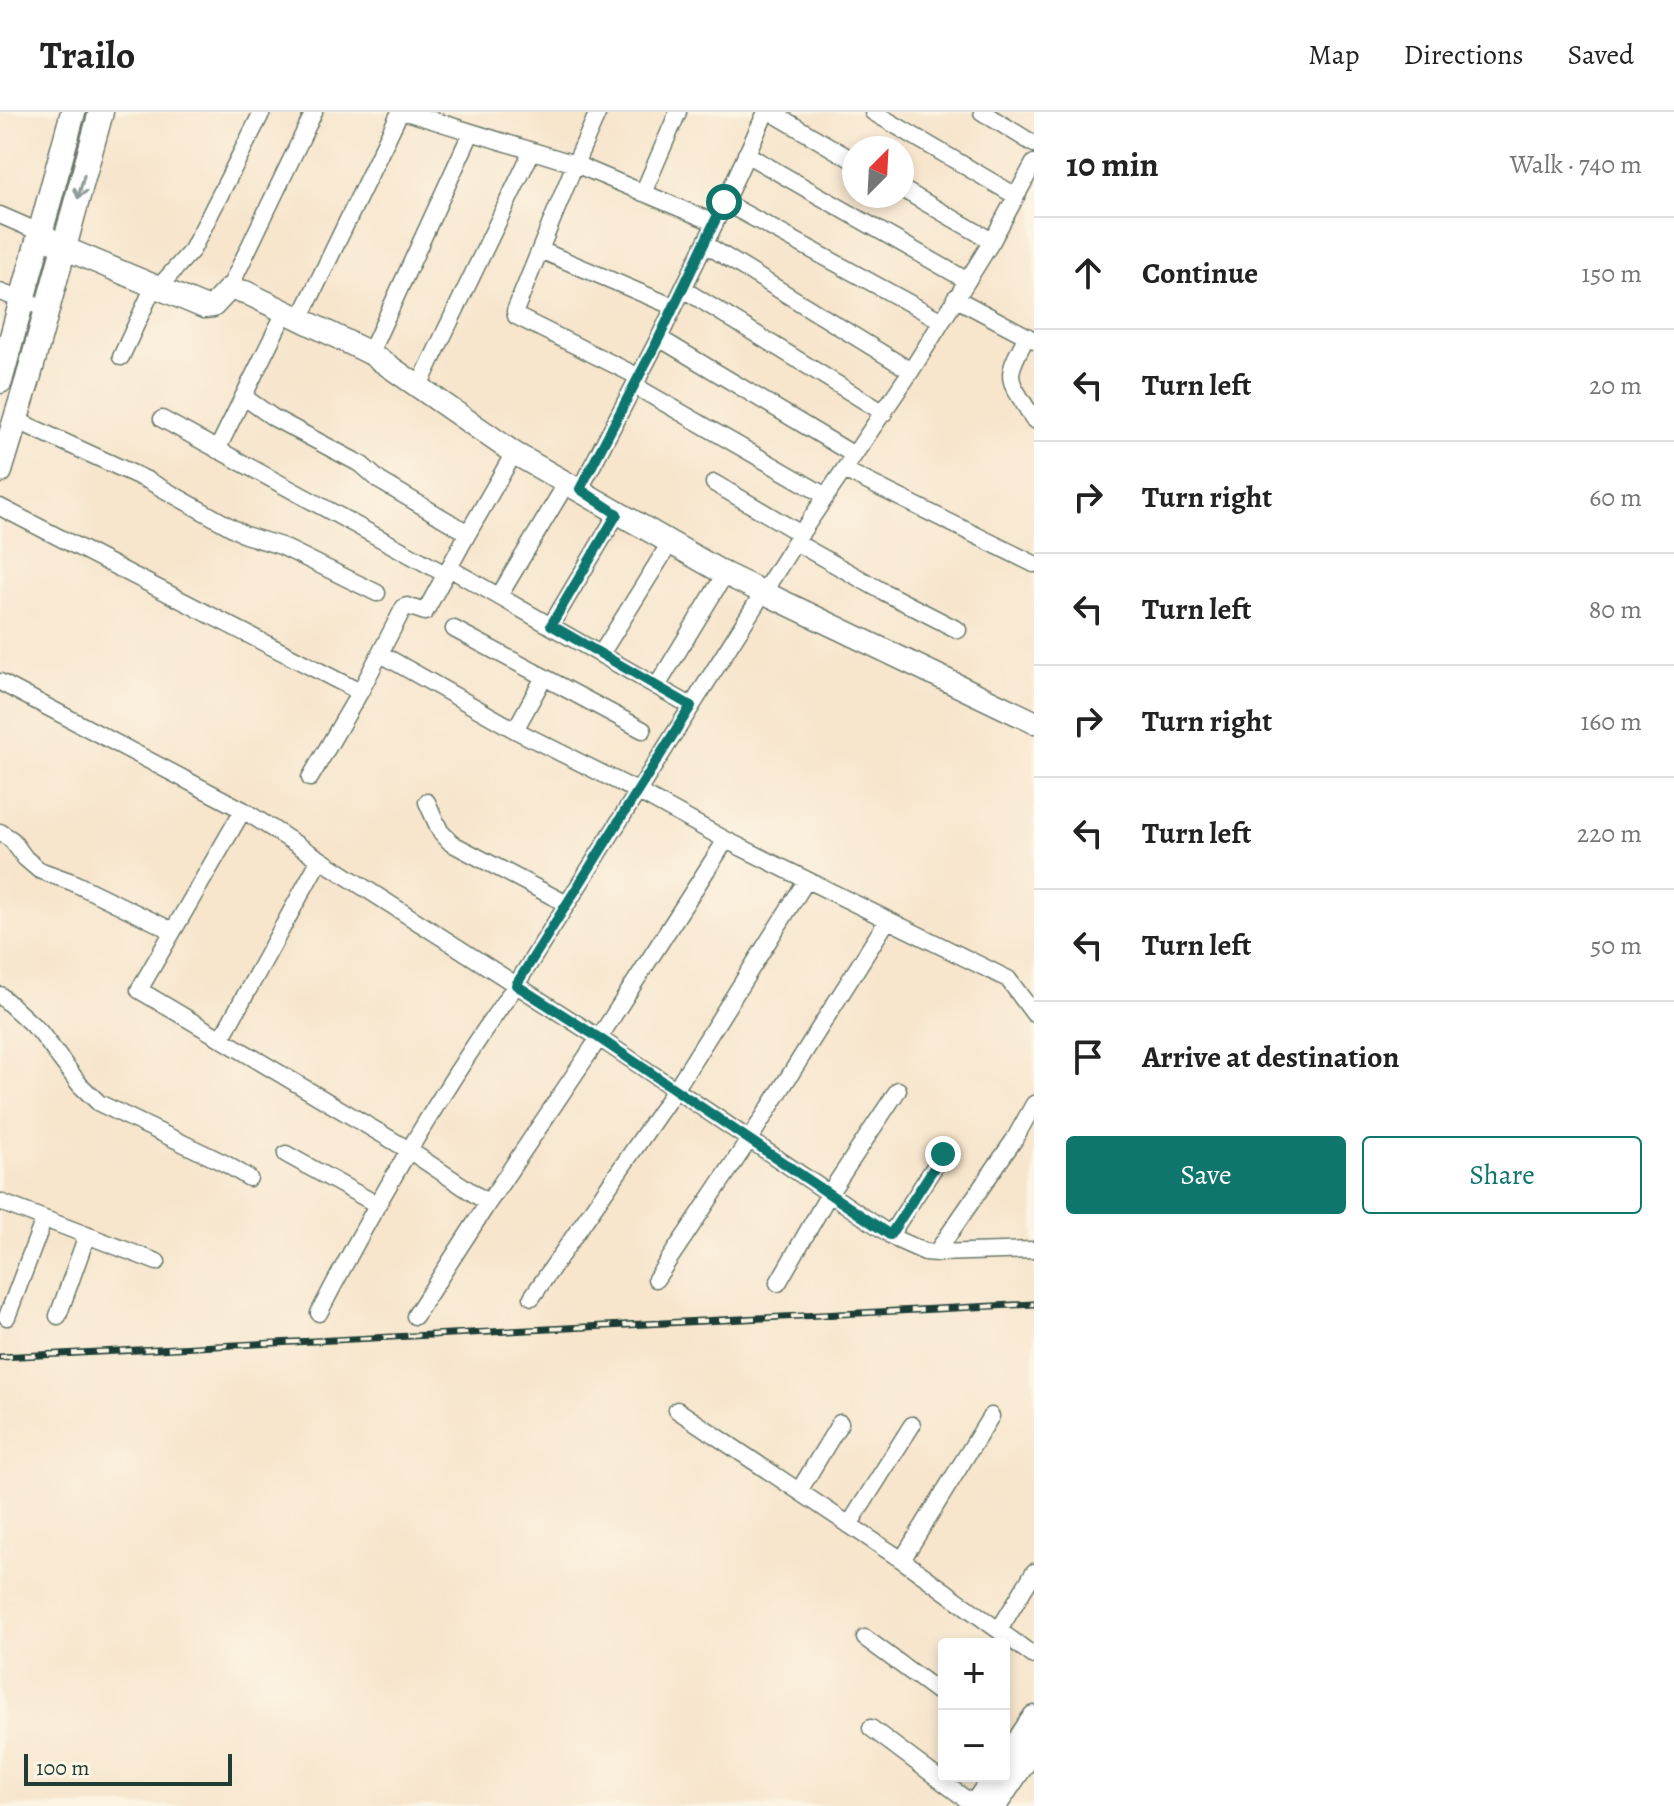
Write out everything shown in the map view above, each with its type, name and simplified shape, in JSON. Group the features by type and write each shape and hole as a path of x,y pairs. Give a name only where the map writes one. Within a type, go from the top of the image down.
{"main road":[{"path":"0,381 73,112"},
{"path":"0,471 101,112"}],"street":[{"path":"121,357 156,287 192,250 262,112"},
{"path":"0,215 39,232 64,248 209,307 229,289 314,112"},
{"path":"217,450 403,112 575,164 715,223"},
{"path":"598,112 515,311 517,318 637,382 826,496"},
{"path":"643,193 678,112"},
{"path":"499,596 573,486 637,382 768,112 842,154"},
{"path":"873,112 1016,196"},
{"path":"982,112 1034,144"},
{"path":"370,353 471,133"},
{"path":"419,386 532,151"},
{"path":"746,154 966,280"},
{"path":"319,1313 407,1149 471,1048 516,985 798,538 911,371 992,241 1033,167"},
{"path":"914,196 992,241"},
{"path":"724,202 942,321"},
{"path":"705,244 911,371"},
{"path":"540,250 674,307"},
{"path":"229,289 245,292 370,353 514,453 725,574 1034,722"},
{"path":"683,289 884,413"},
{"path":"0,292 47,309"},
{"path":"955,298 1030,338 1009,373 1034,420"},
{"path":"659,338 854,455"},
{"path":"244,397 274,418 353,460 380,481 468,533"},
{"path":"162,419 499,596 691,706"},
{"path":"16,420 149,481 245,535 281,546 377,593"},
{"path":"310,778 405,606 425,612 514,453"},
{"path":"844,470 1034,564"},
{"path":"714,483 882,591 958,630"},
{"path":"0,507 360,692"},
{"path":"551,625 617,514"},
{"path":"601,654 670,543"},
{"path":"657,686 725,574"},
{"path":"454,629 643,730"},
{"path":"381,654 515,730 726,840 1008,979 1034,1014"},
{"path":"515,730 544,677"},
{"path":"0,682 243,810 599,1038 890,1235 914,1248 936,1253 1034,1250"},
{"path":"427,802 440,831 451,843 567,904"},
{"path":"243,810 139,990 407,1149 488,1203"},
{"path":"0,832 12,840 39,870 72,882 173,931"},
{"path":"415,1316 726,840"},
{"path":"221,1039 320,859"},
{"path":"532,1297 675,1090 806,881"},
{"path":"656,1279 749,1140 887,921"},
{"path":"0,995 40,1032 64,1066 99,1103 249,1178"},
{"path":"778,1283 829,1194 898,1090"},
{"path":"936,1253 1014,1140 1034,1104"},
{"path":"286,1154 376,1204"},
{"path":"890,1235 943,1154"},
{"path":"0,1202 157,1262"},
{"path":"7,1317 44,1219"},
{"path":"58,1316 87,1235"},
{"path":"677,1410 902,1560 1034,1656"},
{"path":"902,1560 991,1416"},
{"path":"799,1491 840,1423"},
{"path":"849,1525 912,1425"},
{"path":"999,1630 1034,1572"},
{"path":"865,1638 938,1692"},
{"path":"995,1806 1034,1717"},
{"path":"871,1728 974,1806 991,1782"}],"railway":[{"path":"0,1357 1034,1304"}],"route":[{"path":"724,202 659,338 580,489 617,514 551,625 691,706 516,985 890,1235 943,1154"}]}
